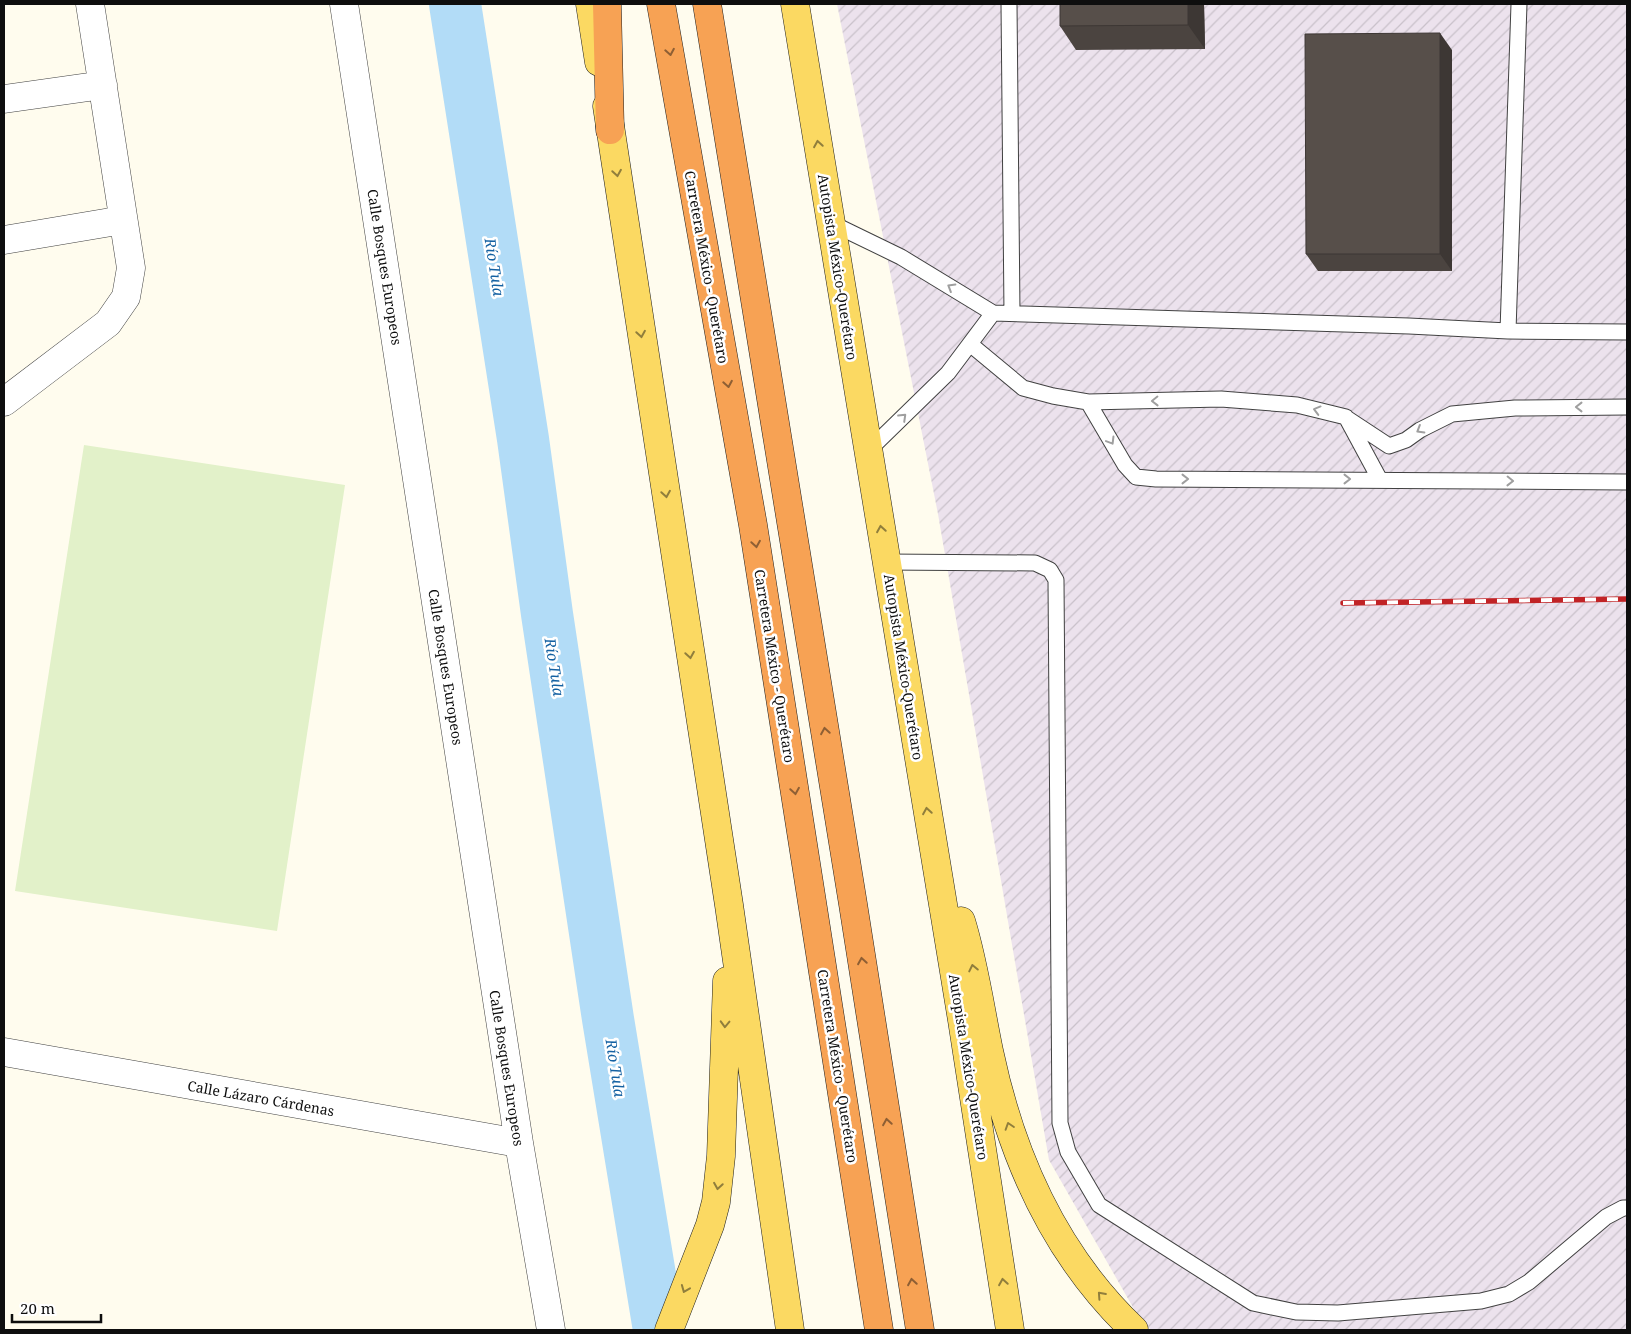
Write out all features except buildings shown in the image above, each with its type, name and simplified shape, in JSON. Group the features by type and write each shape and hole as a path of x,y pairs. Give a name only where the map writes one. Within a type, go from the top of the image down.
{"highway":[{"path":"606,4 610,130"},
{"name":"Carretera México - Querétaro","path":"661,4 754,535 879,1330"},
{"path":"708,4 854,904 920,1330"}],"main road":[{"path":"590,4 729,906 790,1330"},
{"name":"Autopista México-Querétaro","path":"795,4 933,842 1010,1330"},
{"path":"933,842 962,923 974,967 998,1091 1025,1172 1044,1212 1079,1267 1098,1293 1134,1330"},
{"path":"669,1330 702,1248 712,1217 720,1179 729,906"}],"street":[{"path":"4,402 108,323 126,297 131,268 90,4"},
{"name":"Calle Bosques Europeos","path":"344,4 519,1143 550,1330"},
{"path":"4,100 103,85"},
{"path":"4,240 123,220"},
{"name":"Calle Lázaro Cárdenas","path":"4,1052 519,1143"}],"lane":[{"path":"1009,4 1012,313"},
{"path":"1508,331 1519,4"},
{"path":"831,223 901,257 993,313 1508,331 1627,332"},
{"path":"868,451 948,373 993,313"},
{"path":"970,344 1024,388 1088,402 1221,399 1297,405 1346,417 1389,446 1406,440 1420,430 1452,414 1515,408 1627,407"},
{"path":"1088,402 1125,465 1136,477 1627,482"},
{"path":"1346,417 1380,480"},
{"path":"886,562 1035,563 1050,570 1056,580 1060,1123 1068,1152 1099,1205 1253,1303 1296,1312 1338,1313 1481,1300 1509,1294 1530,1282 1606,1217 1623,1208 1627,1208"}],"shaded area":[{"path":"837,4 1627,4 1627,1330 1152,1330 1143,1325 1049,1160 938,514"}],"green space":[{"path":"84,445 345,485 277,931 15,891"}],"waterway":[{"name":"Río Tula","path":"455,4 523,439 547,614 608,1019 659,1330"}],"railway":[{"path":"1343,603 1627,599"}]}
